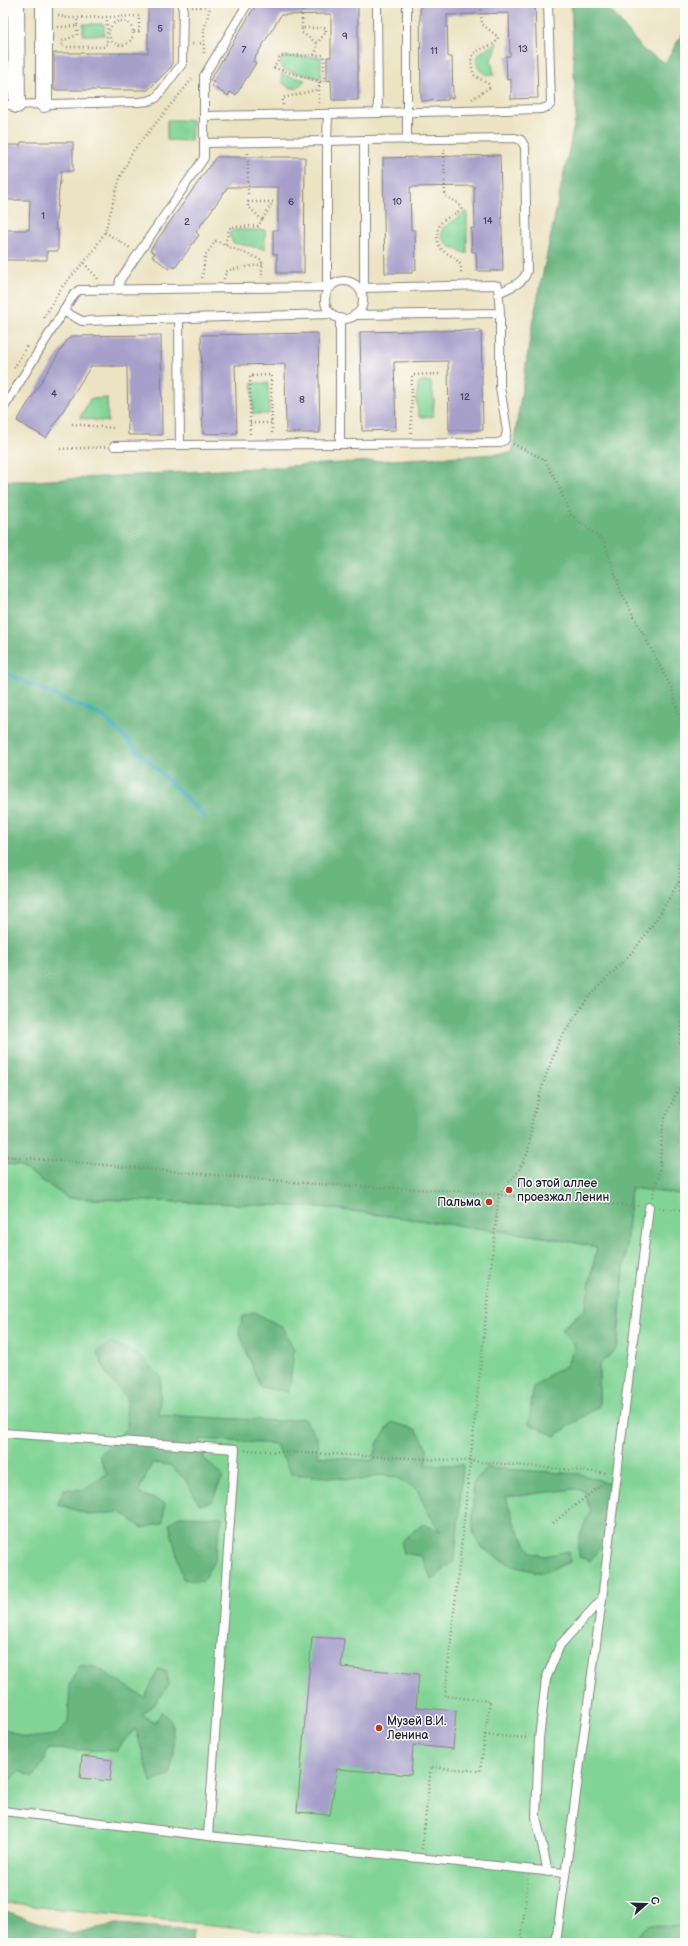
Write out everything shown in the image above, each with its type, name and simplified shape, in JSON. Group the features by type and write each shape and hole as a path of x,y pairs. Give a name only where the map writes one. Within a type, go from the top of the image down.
{"street":[{"path":"10,105 16,3"},
{"path":"44,104 49,8"}],"lane":[{"path":"10,105 139,102 156,98 182,64 183,3"},
{"path":"119,288 120,280 200,166 204,158 204,76 248,3"},
{"path":"377,3 378,113"},
{"path":"407,3 407,140"},
{"path":"204,116 542,109 548,107 551,102 548,3"},
{"path":"328,114 329,287 326,296 326,303 332,314"},
{"path":"205,143 515,138 521,140 525,147 527,270 526,276 521,282 500,292"},
{"path":"63,311 82,321 332,314 340,318 351,318 360,309 363,303 361,288 364,140"},
{"path":"3,409 63,311 78,290 119,288 329,287 338,282 344,281 351,282 361,288 498,286 500,292 500,387 507,432 505,440 498,443 114,446"},
{"path":"354,315 500,313"},
{"path":"179,318 180,445"},
{"path":"340,318 340,444"},
{"path":"556,1943 564,1873 602,1599 649,1207"},
{"path":"3,1433 235,1449 208,1836"},
{"path":"548,1872 536,1817 539,1739 546,1678 560,1645 602,1599"},
{"path":"3,1811 208,1836 422,1857 564,1873"}],"path":[{"path":"202,58 204,30 211,3"},
{"path":"302,3 302,32 317,42"},
{"path":"471,111 471,100 489,88 488,84 474,75 471,58 474,52 495,42 498,37 482,24 480,3"},
{"path":"49,8 67,18 140,16 139,31 133,32"},
{"path":"77,18 77,35 62,41 62,47 103,47 107,44 107,17"},
{"path":"119,21 130,25 133,32 128,43 120,45 112,42 108,33 112,24 119,21"},
{"path":"56,27 77,26"},
{"path":"302,28 326,28 326,32 317,42 317,49 314,55"},
{"path":"324,55 324,82 319,81 274,68 280,56 324,55"},
{"path":"44,320 61,288 92,254 105,232 125,165 133,151 182,94 194,77"},
{"path":"319,81 319,108"},
{"path":"283,108 283,98 319,90"},
{"path":"444,139 445,196 458,203 461,209 443,221 439,226 437,234 442,251 459,262 461,265 460,279"},
{"path":"248,151 248,206 262,220"},
{"path":"225,245 229,228 258,226 273,202 248,202"},
{"path":"105,232 139,253"},
{"path":"202,280 205,256 216,242 260,259 263,264 262,279"},
{"path":"84,263 98,280"},
{"path":"224,279 226,272 229,270 263,264"},
{"path":"12,373 31,340"},
{"path":"411,444 412,375 440,374"},
{"path":"250,445 250,376 271,375 272,445"},
{"path":"250,423 272,423"},
{"path":"72,424 114,428"},
{"path":"505,440 544,459 556,480 571,515 604,541 621,592 672,689 685,739"},
{"path":"60,449 114,446"},
{"path":"685,790 679,881 685,965"},
{"path":"422,1857 431,1767 480,1771 490,1701 445,1696 469,1461 499,1194 518,1172 528,1152 532,1121 545,1078 559,1041 587,999 635,949 658,917 679,881"},
{"path":"649,1207 659,1175 663,1123 684,1080 680,1040 685,1001"},
{"path":"3,1156 316,1184 499,1194 685,1210"},
{"path":"235,1449 469,1461 617,1473"},
{"path":"553,1523 617,1473"},
{"path":"485,1735 539,1739"},
{"path":"521,1943 530,1870"}],"green space":[{"path":"571,3 605,3 643,50 665,63 685,29 685,1195 631,1188 617,1348 599,1365 599,1406 555,1436 529,1424 533,1388 549,1375 567,1365 575,1345 561,1330 585,1309 597,1247 545,1237 321,1207 68,1198 19,1165 3,1164 3,481 33,481 512,453 533,320 576,116"},
{"path":"83,24 104,24 104,35 83,35"},
{"path":"497,43 496,50 491,59 494,75 483,73 477,65 476,57 484,50"},
{"path":"283,57 321,57 321,79 285,70 282,68 280,62"},
{"path":"281,74 305,80 297,88 289,88 283,83"},
{"path":"167,120 192,120 191,141 167,140"},
{"path":"467,211 467,254 448,245 442,238 442,234 443,228"},
{"path":"233,230 265,230 265,249 233,243 229,234"},
{"path":"419,382 431,382 434,400 433,417 419,417 416,399"},
{"path":"252,383 268,383 269,414 253,414"},
{"path":"107,398 108,422 80,418 90,399"},
{"path":"3,1164 19,1165 68,1198 321,1207 545,1237 597,1247 585,1309 561,1329 575,1345 567,1365 549,1375 599,1406 599,1365 617,1348 631,1188 685,1195 685,1943 383,1943 3,1903"},
{"path":"254,1312 282,1327 294,1349 289,1392 260,1387 239,1332 242,1317"},
{"path":"111,1342 138,1354 161,1377 159,1415 280,1421 303,1418 317,1436 318,1456 373,1461 378,1442 392,1422 417,1430 427,1448 426,1465 463,1465 455,1560 432,1580 421,1556 404,1553 401,1542 423,1524 440,1531 427,1511 417,1489 396,1477 380,1475 362,1480 292,1474 275,1444 200,1439 204,1458 223,1476 212,1501 200,1505 185,1479 170,1465 152,1463 138,1493 165,1503 163,1523 143,1528 120,1512 91,1515 57,1504 64,1489 82,1490 107,1474 99,1455 126,1428 127,1397 109,1378 97,1352"},
{"path":"486,1468 580,1474 612,1484 609,1534 590,1561 579,1557 579,1539 590,1510 584,1491 575,1489 506,1497 516,1528 532,1553 544,1556 569,1551 570,1562 542,1573 512,1566 482,1548 473,1531 473,1484"},
{"path":"179,1516 222,1517 215,1559 202,1582 183,1579 169,1524"},
{"path":"80,1665 98,1668 145,1698 158,1669 167,1672 168,1686 157,1701 142,1715 155,1723 162,1711 172,1722 174,1753 169,1776 151,1782 136,1729 126,1738 117,1751 48,1749 43,1763 33,1777 19,1771 10,1781 3,1781 3,1728 26,1738 56,1735 68,1723 70,1684"},
{"path":"3,1910 71,1934 116,1924 193,1930 192,1943 3,1943"},
{"path":"648,1925 685,1926 685,1943 630,1943"}],"building":[{"path":"148,3 172,3 172,66 148,90 54,90 54,53 148,53"},
{"path":"257,3 358,3 358,100 332,100 331,80 327,81 327,57 331,57 331,14 281,15 253,61 256,63 236,95 230,92 228,96 212,86 214,82 210,80"},
{"path":"420,3 535,3 538,98 511,99 511,79 507,80 506,56 510,56 509,13 447,15 448,57 452,57 453,98 448,98 448,100 421,101"},
{"path":"21,142 73,142 73,171 61,171 55,230 58,230 58,251 47,251 47,260 3,260 3,230 29,230 30,200 3,200 3,145 20,145"},
{"path":"500,155 503,271 477,271 476,252 472,252 471,228 475,228 474,186 410,187 411,230 415,230 416,270 412,270 412,273 385,273 383,158"},
{"path":"216,157 305,157 304,273 277,273 277,254 273,254 273,230 278,230 278,187 228,187 196,232 199,235 175,268 172,266 169,269 152,256 155,253 150,250"},
{"path":"481,330 483,430 449,430 448,361 394,362 396,430 362,431 360,332"},
{"path":"318,333 320,433 286,433 285,364 235,365 237,433 203,434 201,335"},
{"path":"161,335 162,435 128,435 127,366 91,366 46,438 17,421 67,340 72,336"},
{"name":"Музей В.И. Ленина","path":"312,1637 344,1639 341,1667 419,1674 416,1707 456,1711 453,1749 413,1745 411,1775 337,1769 330,1815 297,1812"},
{"path":"82,1756 112,1760 110,1781 80,1778"}],"waterway":[{"path":"3,672 104,717 205,817"}],"place":[{"name":"По этой аллее проезжал Ленин","path":"509,1190"},
{"name":"Пальма","path":"489,1202"},
{"name":"Музей В.И. Ленина","path":"379,1728"}]}
